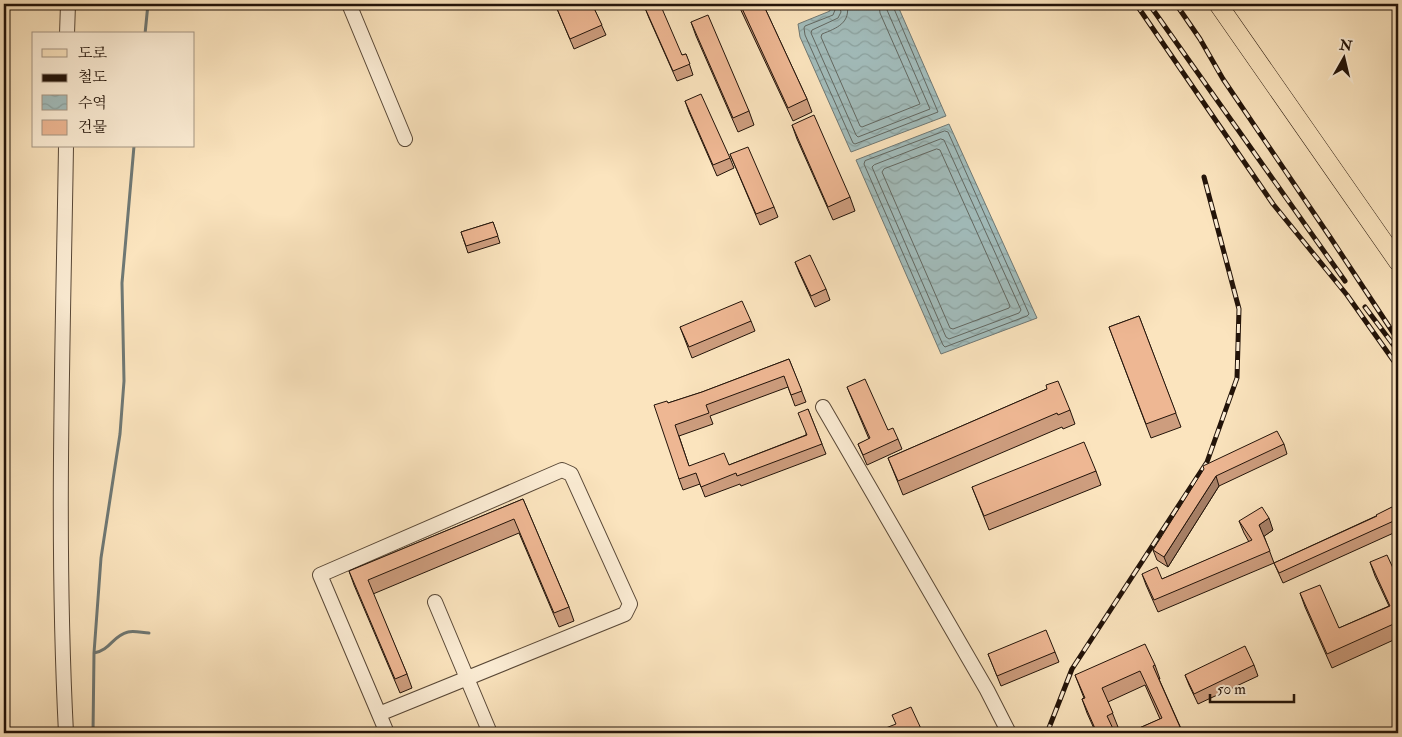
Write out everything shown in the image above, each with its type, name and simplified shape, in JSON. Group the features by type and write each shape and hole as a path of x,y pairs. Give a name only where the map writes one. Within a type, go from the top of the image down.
{"main road":[{"path":"1218,4 1398,262"}],"street":[{"path":"68,4 68,32"},
{"path":"349,4 405,139"},
{"path":"66,148 60,495 62,654 66,733"},
{"path":"823,407 982,681 1009,733"},
{"path":"379,714 625,614 630,604 571,474 562,470 320,575 387,733"},
{"path":"435,602 490,733"}],"water":[{"path":"828,4 897,4 946,116 851,152 800,37 798,24 830,11"},
{"path":"949,124 1037,318 941,354 856,160"}],"building":[{"path":"555,4 592,4 602,25 570,39"},
{"path":"660,4 682,55 686,54 690,64 673,71 645,8"},
{"path":"740,4 763,4 807,99 788,108"},
{"path":"708,15 749,111 733,118 691,22"},
{"path":"701,94 730,158 713,165 685,101"},
{"path":"814,115 850,197 828,207 792,125"},
{"path":"748,147 774,207 756,214 730,154"},
{"path":"493,222 498,236 466,246 461,232"},
{"path":"810,255 826,289 811,296 795,262"},
{"path":"742,301 751,321 689,347 680,327"},
{"path":"1139,316 1176,413 1146,424 1109,327"},
{"path":"789,359 802,391 791,395 784,376 706,405 709,413 675,425 689,466 724,453 729,465 807,435 798,413 808,409 822,444 737,476 736,473 701,487 696,473 679,479 654,405 667,401 668,403 702,392"},
{"path":"865,379 888,430 893,428 898,439 863,455 858,444 870,438 847,387"},
{"path":"1058,381 1070,410 1058,415 1057,413 898,481 888,458 1047,389 1046,385"},
{"path":"1277,431 1284,444 1216,476 1164,557 1153,550 1204,469 1203,466"},
{"path":"1084,442 1096,471 984,516 972,487"},
{"path":"523,499 569,607 554,613 514,519 368,580 407,674 395,679 349,571"},
{"path":"1398,504 1398,519 1279,573 1274,563 1377,516"},
{"path":"1262,507 1269,518 1259,525 1270,551 1154,600 1142,574 1157,567 1162,579 1252,540 1239,521"},
{"path":"1387,555 1398,579 1398,622 1327,654 1300,593 1320,585 1339,628 1390,606 1370,562"},
{"path":"1046,630 1055,652 997,676 988,654"},
{"path":"1145,644 1180,727 1166,733 1128,733 1162,718 1140,671 1102,688 1113,713 1107,716 1115,733 1097,733 1082,699 1085,698 1075,675"},
{"path":"1245,646 1254,665 1194,694 1185,675"},
{"path":"911,707 923,733 873,733 896,724 892,715"}],"waterway":[{"path":"145,32 148,4"},
{"path":"93,733 94,653 101,558 120,434 124,381 122,283 134,148"},
{"path":"94,653 104,649 118,637 128,632 149,633"}],"railway":[{"path":"1136,4 1273,204 1347,295 1398,367"},
{"path":"1149,4 1345,281"},
{"path":"1176,4 1200,39 1223,79 1398,340"},
{"path":"1047,733 1072,669 1207,462 1237,378 1239,309 1204,177"},
{"path":"1365,307 1398,351"}]}
